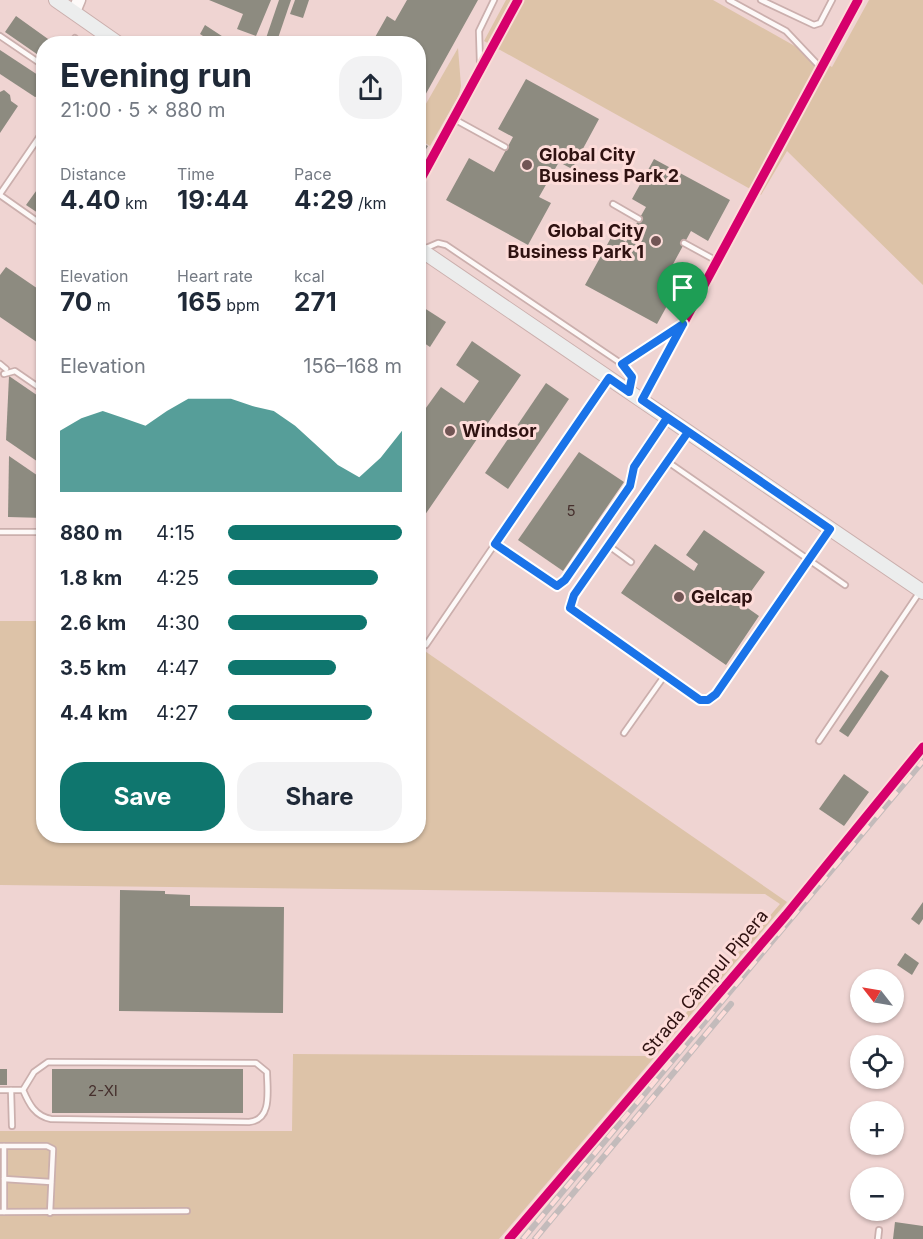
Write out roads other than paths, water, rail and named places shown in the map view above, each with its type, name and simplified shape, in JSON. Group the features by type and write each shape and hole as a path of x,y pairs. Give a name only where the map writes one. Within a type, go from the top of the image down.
{"main road":[{"path":"56,0 76,6 110,36"},
{"path":"426,252 922,592"}],"street":[{"path":"426,170 518,0"},
{"path":"642,400 858,0"},
{"name":"Strada Câmpul Pipera","path":"509,1239 786,915 923,747"}],"lane":[{"path":"481,69 479,31 494,0"},
{"path":"729,0 786,30 821,68"},
{"path":"761,0 814,25 820,23 832,0"},
{"path":"0,36 36,61"},
{"path":"454,119 505,147"},
{"path":"36,142 0,194 36,220"},
{"path":"613,204 639,219"},
{"path":"426,246 438,243 446,245 622,364 632,377 629,392"},
{"path":"684,243 717,261"},
{"path":"622,364 683,324"},
{"path":"0,364 5,372 15,371 36,385"},
{"path":"426,645 609,378"},
{"path":"495,544 557,586 565,580 630,486 634,467 667,418"},
{"path":"688,432 574,595 570,608 700,700 713,698 830,529"},
{"path":"668,462 845,585"},
{"path":"0,532 36,532"},
{"path":"609,546 631,562"},
{"path":"819,741 922,592"},
{"path":"624,733 665,675"},
{"path":"48,1062 250,1062 261,1065 267,1072 267,1108 259,1119 249,1122 51,1119 42,1116 30,1106 23,1090 34,1071 48,1062"},
{"path":"0,1090 23,1090"},
{"path":"11,1090 12,1126"},
{"path":"50,1213 52,1149 47,1146 2,1146 4,1179 2,1212 50,1213 187,1211"},
{"path":"4,1179 51,1182"},
{"path":"878,1239 879,1230"}],"railway":[{"path":"523,1239 923,761"},
{"path":"535,1239 731,1004"}],"place":[{"name":"Global City Business Park 2","path":"527,165"},
{"name":"Global City Business Park 1","path":"656,241"},
{"name":"Windsor","path":"450,431"},
{"name":"Gelcap","path":"679,597"}]}
